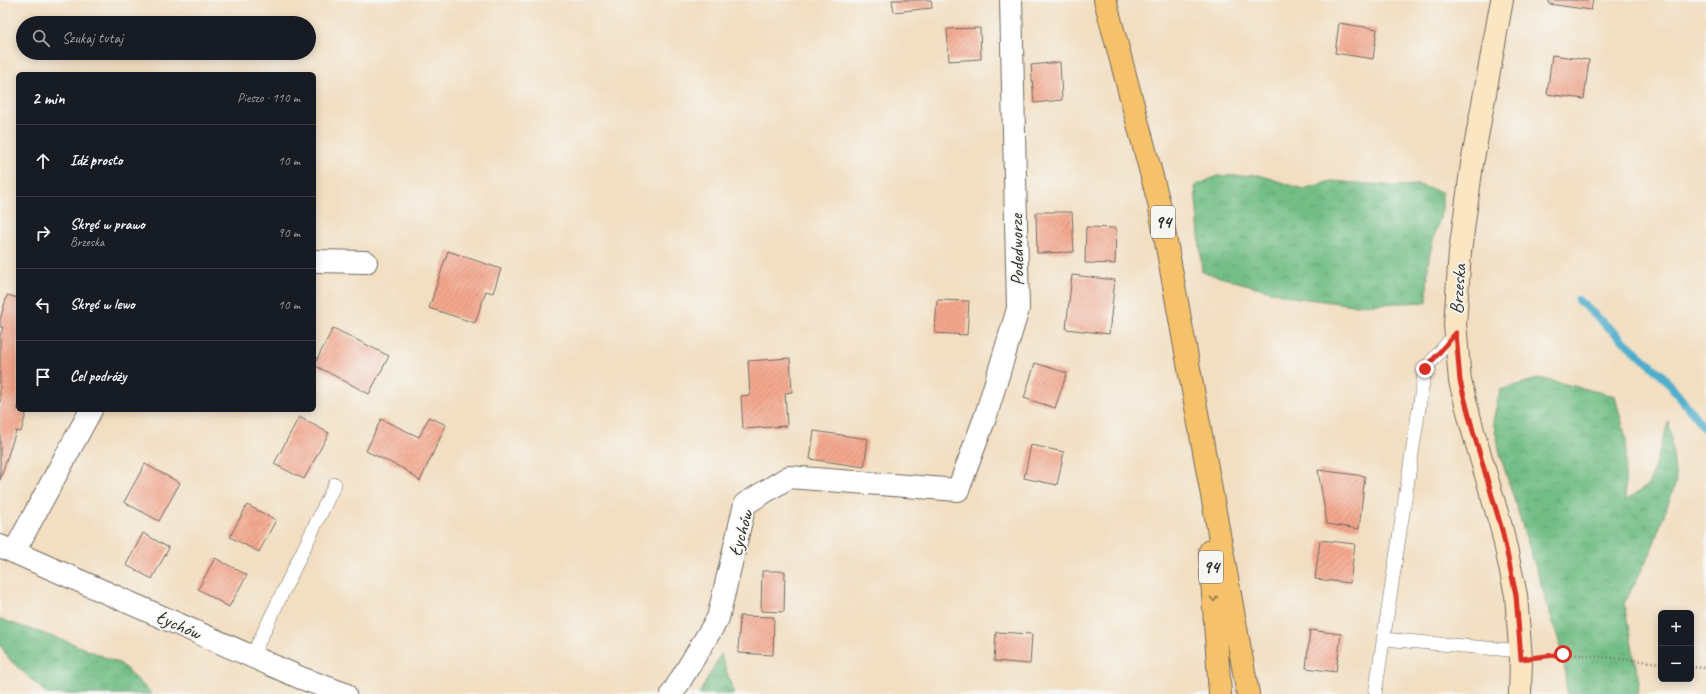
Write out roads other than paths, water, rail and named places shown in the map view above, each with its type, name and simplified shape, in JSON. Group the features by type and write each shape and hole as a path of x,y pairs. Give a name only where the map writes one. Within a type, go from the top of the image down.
{"main road":[{"name":"94","path":"1105,0 1159,203 1248,694"},
{"name":"Brzeska","path":"1502,0 1472,164 1460,252 1455,324 1460,381 1502,530 1516,595 1521,655 1520,694"},
{"name":"94","path":"1203,448 1220,694"}],"street":[{"name":"Podedworze","path":"958,490 986,415 1018,309 1011,0"},
{"path":"316,261 366,262"},
{"name":"Łychów","path":"90,412 7,549 301,678 345,694"},
{"name":"Łychów","path":"672,694 718,618 745,504 790,477 958,490"}],"lane":[{"path":"1375,694 1425,369 1456,333"},
{"path":"252,656 335,484"},
{"path":"1383,640 1521,655"}],"waterway":[{"path":"1578,300 1662,375 1706,430"}]}
